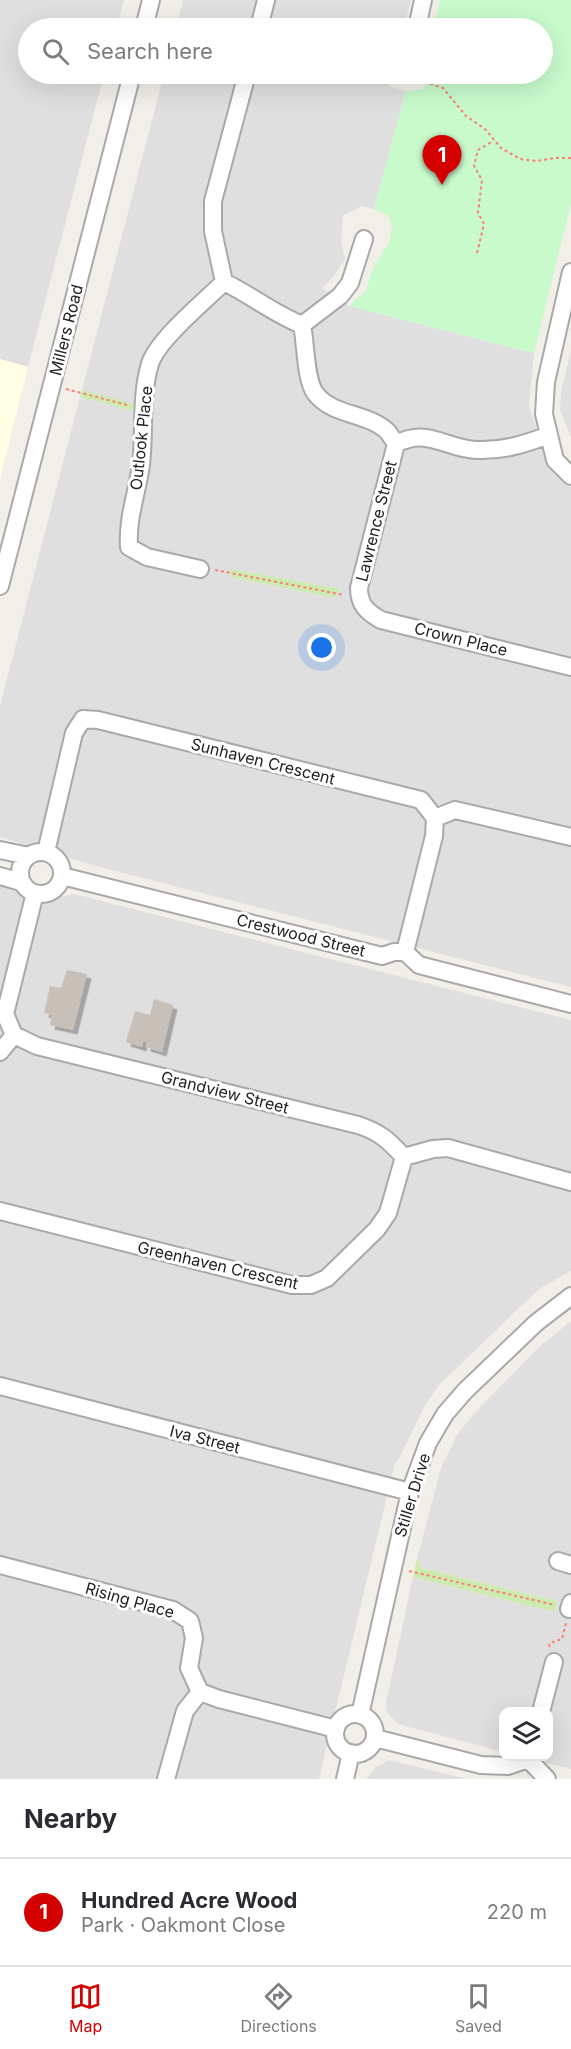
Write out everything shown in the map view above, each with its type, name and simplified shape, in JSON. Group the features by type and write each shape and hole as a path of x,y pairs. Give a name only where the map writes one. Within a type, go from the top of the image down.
{"street":[{"path":"146,18 151,0"},
{"path":"262,18 266,0"},
{"path":"419,18 423,0"},
{"name":"Millers Road","path":"1,581 129,84"},
{"path":"244,84 213,201 213,231 224,282 247,293 280,316 302,325"},
{"path":"302,325 340,296 350,283 364,239"},
{"path":"571,272 546,382 544,414 555,460 571,476"},
{"name":"Outlook Place","path":"200,569 147,557 129,548 128,531 141,465 146,383 150,362 160,345 224,282"},
{"path":"302,325 309,371 315,392 330,407 370,421 387,432 396,444 409,437 430,438 473,450 497,450 518,446 549,435"},
{"name":"Lawrence Street","path":"359,598 359,588 396,444"},
{"name":"Crown Place","path":"359,598 367,611 381,620 571,667"},
{"name":"Sunhaven Crescent","path":"46,852 74,733 83,719 98,720 421,800 435,818"},
{"path":"571,837 455,810 435,818 434,836 405,952 419,965 571,1004"},
{"path":"0,850 28,856 46,852 56,858 60,864 62,876 60,883 49,892 35,893 29,891 21,882 0,876"},
{"path":"21,882 20,867 28,856"},
{"name":"Crestwood Street","path":"62,876 382,956 394,952 405,952"},
{"path":"0,1052 14,1035 5,1014 35,893"},
{"name":"Grandview Street","path":"14,1035 38,1046 358,1125 376,1131 404,1157"},
{"path":"404,1157 433,1149 448,1148 571,1182"},
{"name":"Greenhaven Crescent","path":"0,1211 292,1286 311,1285 327,1278 377,1229 388,1213 404,1157"},
{"name":"Stiller Drive","path":"360,1715 410,1492 428,1443 445,1414 465,1391 536,1323 571,1296"},
{"name":"Iva Street","path":"0,1386 410,1492"},
{"name":"Rising Place","path":"0,1565 173,1610 190,1622 194,1638 189,1668 200,1692"},
{"path":"542,1707 554,1662"},
{"path":"166,1779 185,1711 200,1692 336,1729"},
{"path":"360,1715 372,1723 375,1738 366,1751 359,1754 351,1753 338,1744 336,1729 345,1717 360,1715"},
{"path":"375,1738 481,1765 508,1766 521,1761"},
{"path":"345,1779 351,1753"},
{"path":"532,1761 547,1779"}],"path":[{"path":"431,84 443,88 459,108 485,129 494,141 520,159 536,161 571,158"},
{"path":"477,253 484,224 478,213 482,180 474,166 478,150 494,141"},
{"path":"52,386 144,410"},
{"path":"200,569 220,570 359,598"},
{"path":"409,1571 570,1606 562,1639 550,1643 546,1659 554,1662"}],"shaded area":[{"path":"0,0 124,0 119,18 18,18 18,84 101,84 28,367 0,359"},
{"path":"183,0 411,0 406,18 178,18"},
{"path":"161,84 389,84 391,87 406,91 374,209 362,206 343,215 341,241 345,259 334,276 322,288 349,306 534,353 529,406 548,464 571,488 571,987 92,865 0,837 0,706 80,397 133,411 135,405 82,390","holes":["231,569 341,590 335,598 230,577"]},
{"path":"571,351 571,437 560,410 561,392"},
{"path":"0,359 28,367 0,479"},
{"path":"0,882 60,897 74,894 571,1020 571,1271 539,1289 440,1384 424,1407 395,1463 319,1779 0,1779"},
{"path":"571,1321 571,1769 538,1761 553,1761 553,1707 499,1707 499,1751 398,1724 387,1712 386,1703 413,1577 555,1612 557,1601 422,1568 417,1559 441,1468 457,1435 471,1417 539,1347"},
{"path":"389,1760 467,1779 366,1779 376,1767"}],"green space":[{"path":"440,0 571,0 571,204 534,353 349,306 366,290 372,270 389,242 392,227 389,216 374,209 406,91 423,89 427,84 553,84 553,18 436,18"},
{"path":"82,390 135,404 133,411 80,397"},
{"path":"231,569 341,589 335,598 230,577"},
{"path":"417,1559 422,1568 557,1601 555,1612 413,1577"}],"building":[{"path":"67,970 87,974 73,1030 50,1025 52,1015 44,1013 50,986 61,988"},
{"path":"154,999 173,1005 162,1052 146,1047 147,1042 143,1041 142,1047 126,1042 135,1011 150,1015"}],"place":[{"name":"Hundred Acre Wood","path":"442,185"}]}
